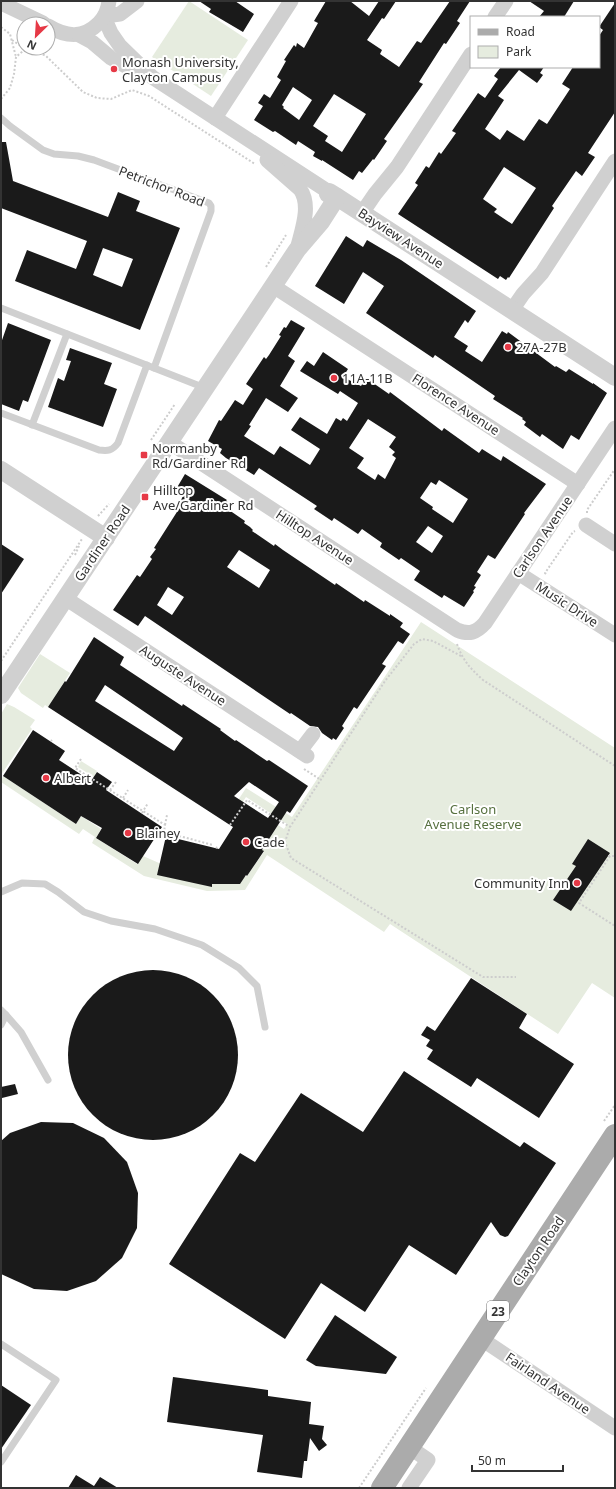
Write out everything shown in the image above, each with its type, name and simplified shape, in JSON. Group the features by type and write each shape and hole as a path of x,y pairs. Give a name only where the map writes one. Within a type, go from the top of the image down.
{"main road":[{"name":"Clayton Road","path":"382,1488 615,1135"}],"street":[{"path":"25,1 35,16"},
{"path":"56,30 79,35 90,31 105,16 109,1"},
{"path":"105,16 120,14 137,1"},
{"path":"215,118 291,1"},
{"path":"497,16 506,1"},
{"path":"1,4 27,16"},
{"name":"Bayview Avenue","path":"105,16 116,40 139,66 152,77 615,377"},
{"name":"Bayview Avenue","path":"79,35 92,42 104,53 118,62 186,100"},
{"path":"365,215 381,197 397,167 470,56"},
{"name":"Gardiner Road","path":"244,137 268,162 291,181 303,194 305,209 297,250"},
{"path":"515,312 531,296 542,272 615,161"},
{"name":"Gardiner Road","path":"1,695 297,250 321,222 333,195"},
{"name":"Florence Avenue","path":"273,286 578,484"},
{"name":"Carlson Avenue","path":"461,632 472,633 480,629 485,624 615,428"},
{"name":"Hilltop Avenue","path":"169,442 461,632"},
{"path":"1,470 106,538"},
{"path":"586,525 615,544"},
{"name":"Music Drive","path":"518,573 615,635"},
{"name":"Auguste Avenue","path":"65,598 304,754 313,734"},
{"name":"Fairland Avenue","path":"480,1338 615,1428"},
{"path":"409,1447 428,1460 410,1488"}],"lane":[{"name":"Petrichor Road","path":"1,118 43,150 54,154 78,156 94,160 209,203 211,206 211,210 150,367"},
{"path":"1,308 205,388"},
{"path":"32,425 67,334"},
{"path":"1,413 99,450 107,451 113,449 118,443 150,367"},
{"path":"1,892 22,883 45,884 84,912 111,921 155,929 202,945 239,968 257,986 265,1027"},
{"path":"1,1025 4,1013"},
{"path":"4,1013 21,1032 48,1080"},
{"path":"1,1344 56,1380 1,1462"}],"path":[{"path":"1,27 10,34 16,57"},
{"path":"12,40 16,43"},
{"path":"1,661 80,543"},
{"path":"461,632 457,641 461,656 470,668 483,680 615,766"},
{"path":"461,656 433,641 422,639 414,644 386,681 290,827 284,842 290,858 483,977 516,977"},
{"path":"81,759 75,768 90,779 123,798 142,812 165,825"},
{"path":"110,790 116,782"},
{"path":"123,798 128,790"},
{"path":"230,825 247,800 290,827"},
{"path":"142,812 148,803"},
{"path":"167,815 164,832 213,844"},
{"path":"615,856 609,856 579,903 615,926"}],"green space":[{"path":"189,1 248,40 211,96 152,57"},
{"name":"Carlson Avenue Reserve","path":"421,622 615,748 615,998 592,983 558,1034 390,924 384,932 267,855 245,890 207,891 144,876 92,843 95,837 83,829 79,834 1,782 3,776 76,824 81,816 101,829 96,838 137,864 143,856 212,886 212,884 247,876 264,852 262,850 278,825 284,829 287,824 246,797 233,817 229,814 246,788 292,817"},
{"path":"40,654 70,673 48,707 45,705 43,708 21,693 18,688"},
{"path":"7,704 35,720 30,727 32,729 1,775 1,714"},
{"path":"81,761 97,771 94,777 78,767"}],"building":[{"path":"199,1 235,1 254,14 243,32 209,12 211,9"},
{"path":"326,1 350,1 369,16 379,1 396,1 367,40 382,50 380,54 399,67 417,41 421,43 450,1 470,1 457,21 460,23 446,44 444,43 419,82 423,84 384,139 387,141 374,160 373,159 362,173 359,171 353,180 322,160 313,156 315,152 298,141 296,145 275,131 273,132 254,120 263,106 258,103 264,94 270,98 281,80 277,77 286,61 284,60 294,45 296,47 297,43 304,48 318,23 314,21","holes":["293,87 312,100 299,120 283,108 284,107 282,105","334,94 366,114 342,152 325,141 328,136 313,126"]},
{"path":"529,1 574,1 565,16 540,16 544,11"},
{"path":"615,3 615,112 588,153 595,157 582,176 576,171 552,206 554,208 509,278 508,277 506,280 500,276 498,279 398,214 418,185 415,183 426,166 429,168 439,152 441,154 456,133 452,131 478,93 485,98 498,79 494,76 500,68 543,68 540,73 543,75 537,83 519,70 498,96 504,100 485,129 500,140 507,130 524,141 539,119 547,124 570,89 562,84 572,68 600,68 600,34 603,30 600,28 600,26","holes":["504,167 536,188 512,224 494,212 497,209 483,199"]},
{"path":"1,142 6,142 13,181 108,217 118,192 140,201 136,211 180,228 140,330 15,281 27,250 76,269 87,241 1,208","holes":["103,248 133,259 122,287 93,275"]},
{"path":"346,236 363,247 367,240 401,260 476,311 468,323 465,320 454,337 468,346 465,351 482,362 502,331 507,334 508,332 555,367 556,366 566,372 569,369 607,393 579,440 571,435 563,449 542,434 540,437 524,425 526,422 522,419 523,418 493,399 495,396 435,355 433,358 366,313 384,286 363,272 344,304 315,286"},
{"path":"291,320 305,328 288,356 295,361 280,386 298,398 288,412 266,398 244,436 274,455 280,446 310,465 320,449 291,430 300,417 327,434 336,418 341,421 343,418 347,421 358,403 340,391 338,394 300,371 307,361 314,366 323,352 348,369 343,377 361,386 366,378 389,394 390,392 442,431 444,428 479,453 482,449 501,461 503,456 546,484 524,513 525,514 495,559 488,555 477,572 481,575 474,586 476,587 473,591 474,592 464,607 444,595 442,598 414,580 420,571 401,558 399,560 380,547 382,543 362,529 358,534 334,518 332,521 314,509 317,506 259,468 254,475 226,458 220,453 222,449 208,441 219,420 221,421 235,400 243,405 253,389 246,384 264,357 266,359 269,355 281,336 279,335 284,327 286,328","holes":["368,419 396,437 389,447 395,452 392,455 396,458 385,479 378,474 375,480 357,468 364,458 349,448","439,480 468,499 453,523 432,509 433,507 420,498 431,482 436,485","428,526 443,536 432,553 416,542"]},
{"path":"8,323 51,340 28,402 23,400 19,411 1,404 1,343"},
{"path":"70,348 112,363 104,384 117,389 103,427 48,407 58,378 64,381 71,361 66,360"},
{"path":"185,474 227,500 226,501 232,505 229,510 245,521 244,523 253,530 252,531 274,546 275,544 335,585 336,583 364,602 365,600 403,623 400,627 410,634 403,644 398,641 382,664 386,666 357,709 354,707 342,726 344,728 336,740 333,738 332,740 322,733 318,727 310,726 291,713 290,714 145,616 138,626 113,610 137,575 140,577 152,559 150,557 156,549 154,548 182,504 180,502 183,496 175,491","holes":["239,550 270,570 259,588 227,567","168,587 184,597 172,615 157,605"]},
{"path":"1,544 24,559 1,594"},
{"path":"94,637 124,657 120,665 182,706 183,704 221,729 220,730 235,741 236,740 267,761 269,760 308,786 290,813 287,811 262,850 264,851 240,884 212,884 212,887 157,875 166,836 219,849 233,827 48,707 65,681 66,682","holes":["105,685 183,738 174,751 95,701","249,782 279,802 268,818 234,796"]},
{"name":"Albert","path":"33,730 65,751 59,760 91,781 97,772 112,782 106,790 162,827 138,864 96,838 102,828 81,816 76,824 3,776"},
{"name":"Community Inn","path":"588,839 610,853 571,911 553,900 576,866 572,864"},
{"path":"153,970 178,974 193,980 213,995 228,1015 236,1038 238,1055 234,1080 228,1095 213,1115 193,1130 170,1138 153,1140 128,1136 113,1130 93,1115 78,1095 70,1072 68,1055 72,1030 78,1015 93,995 113,980 136,972"},
{"path":"471,978 527,1014 519,1028 574,1064 539,1118 477,1078 471,1087 427,1059 433,1050 426,1046 430,1040 421,1035 427,1026 435,1031"},
{"path":"404,1071 520,1147 524,1142 556,1163 508,1236 505,1237 500,1235 491,1222 456,1275 409,1245 365,1312 321,1283 285,1339 169,1264 240,1153 255,1162 301,1093 363,1132"},
{"path":"15,1084 18,1094 2,1098 1,1087"},
{"path":"41,1122 73,1123 104,1138 127,1162 138,1193 137,1228 122,1258 96,1281 67,1291 34,1289 1,1274 1,1141 10,1133"},
{"path":"335,1315 397,1357 386,1374 316,1366 306,1360"},
{"path":"173,1377 268,1390 268,1396 311,1402 309,1424 324,1426 322,1439 327,1445 319,1451 310,1438 307,1461 304,1461 302,1478 257,1472 263,1435 167,1422"},
{"path":"1,1385 31,1405 1,1449"},
{"path":"76,1475 94,1486 100,1477 118,1488 68,1488"}],"place":[{"name":"Monash University, Clayton Campus","path":"114,69"},
{"name":"27A-27B","path":"508,347"},
{"name":"11A-11B","path":"334,378"},
{"name":"Normanby Rd/Gardiner Rd","path":"144,455"},
{"name":"Hilltop Ave/Gardiner Rd","path":"145,497"},
{"name":"Albert","path":"46,778"},
{"name":"Blainey","path":"128,833"},
{"name":"Cade","path":"246,842"},
{"name":"Community Inn","path":"577,883"}]}
